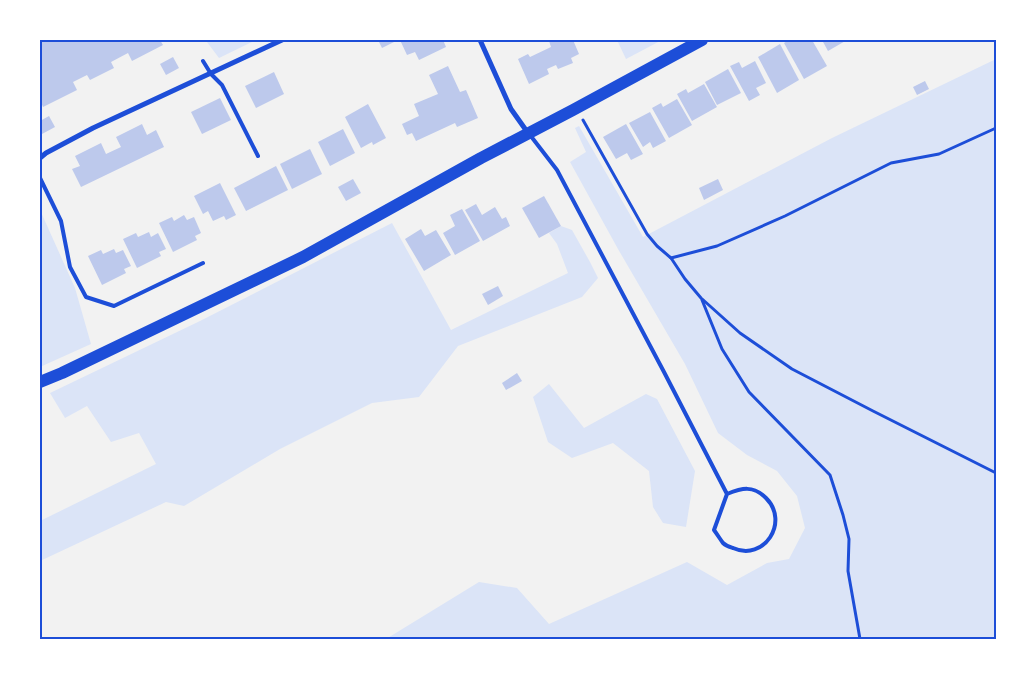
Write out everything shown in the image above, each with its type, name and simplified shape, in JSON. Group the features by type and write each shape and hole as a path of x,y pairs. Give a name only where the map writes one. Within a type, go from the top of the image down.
{"main road":[{"path":"40,382 303,257 702,40"}],"street":[{"path":"40,158 94,128 282,40"},
{"path":"480,40 511,109 529,133"}],"lane":[{"path":"204,61 211,74 222,85 258,156"},
{"path":"529,133 558,170 726,494 714,530 724,544 740,551 758,549 771,538 774,530 776,521 772,504 760,492 743,488 726,494"},
{"path":"40,178 62,221 70,267 86,297 114,306 203,263"}],"path":[{"path":"583,120 647,234 657,246 672,258 685,279 701,298 740,333 792,369 873,412 996,473"},
{"path":"672,258 717,246 785,216 891,163 939,154 996,128"},
{"path":"701,298 722,348 749,392 830,475 849,539 848,571 860,639"}],"shaded area":[{"path":"209,40 256,40 219,58 207,42"},
{"path":"617,40 662,40 626,59"},
{"path":"996,59 996,639 386,639 479,582 517,588 549,624 687,562 727,585 767,563 789,559 805,528 797,496 777,471 747,455 718,433 685,364 570,162 586,152 575,128 579,126 643,237 832,138"},
{"path":"40,210 75,288 91,344 40,367"},
{"path":"392,223 451,330 568,273 557,244 549,233 561,226 572,230 598,278 582,297 458,346 419,397 372,403 280,449 184,506 166,502 40,561 40,521 156,464 139,433 111,442 87,406 65,418 50,393 200,321"},
{"path":"549,384 584,428 646,394 657,399 695,471 686,527 663,523 653,507 649,471 613,443 572,458 548,442 533,397"}],"building":[{"path":"40,40 160,40 163,45 132,61 128,53 111,62 114,68 90,80 87,75 73,82 77,90 43,107 40,100"},
{"path":"378,40 398,40 382,48"},
{"path":"400,40 443,40 446,47 419,60 415,52 407,55"},
{"path":"573,40 579,54 571,58 573,63 558,69 556,65 547,69 549,74 529,84 518,59 528,54 530,57 551,47 549,41"},
{"path":"789,40 812,40 827,66 804,79 784,43"},
{"path":"822,40 847,40 828,51"},
{"path":"780,44 799,80 777,93 758,57"},
{"path":"173,57 179,68 166,75 160,64"},
{"path":"755,61 766,83 756,88 760,95 749,101 730,66 739,62 742,68"},
{"path":"448,66 460,92 466,90 478,118 457,127 455,123 416,141 412,133 407,135 402,124 419,116 414,104 438,94 429,75"},
{"path":"728,69 741,93 717,105 705,82"},
{"path":"274,72 284,94 256,108 245,86"},
{"path":"925,81 929,89 917,95 913,87"},
{"path":"704,84 717,107 692,121 677,94 686,89 688,93"},
{"path":"220,98 231,120 202,134 191,112"},
{"path":"677,99 692,125 669,138 652,108 661,103 663,107"},
{"path":"368,104 386,138 373,145 372,142 361,148 345,117"},
{"path":"650,112 666,141 653,148 650,142 643,147 629,123"},
{"path":"49,116 55,127 42,134 40,121"},
{"path":"142,124 147,135 156,130 164,147 81,187 72,169 80,166 75,156 101,143 106,154 121,147 116,137"},
{"path":"626,124 643,154 631,160 627,153 616,159 603,137"},
{"path":"343,129 355,153 330,166 318,142"},
{"path":"310,149 322,174 292,189 280,164"},
{"path":"276,166 288,190 246,211 234,188"},
{"path":"353,179 361,193 346,201 338,187"},
{"path":"718,179 723,190 704,200 699,188"},
{"path":"220,183 236,215 226,220 224,216 213,221 208,211 203,214 194,196"},
{"path":"544,196 561,226 539,238 522,208"},
{"path":"476,204 482,215 495,207 502,219 506,217 510,226 483,241 465,210"},
{"path":"462,209 480,241 455,255 443,233 455,226 450,215"},
{"path":"184,215 187,220 194,217 201,233 195,236 197,240 173,252 159,223 172,217 174,221"},
{"path":"421,229 425,236 436,230 451,255 424,271 405,239"},
{"path":"149,232 151,237 158,233 166,249 159,252 161,256 137,268 123,239 136,233 138,237"},
{"path":"114,249 116,253 123,250 131,266 124,269 126,273 102,285 88,256 101,250 103,254"},
{"path":"498,286 503,296 488,305 482,294"},
{"path":"517,373 522,381 506,390 502,383"}]}
